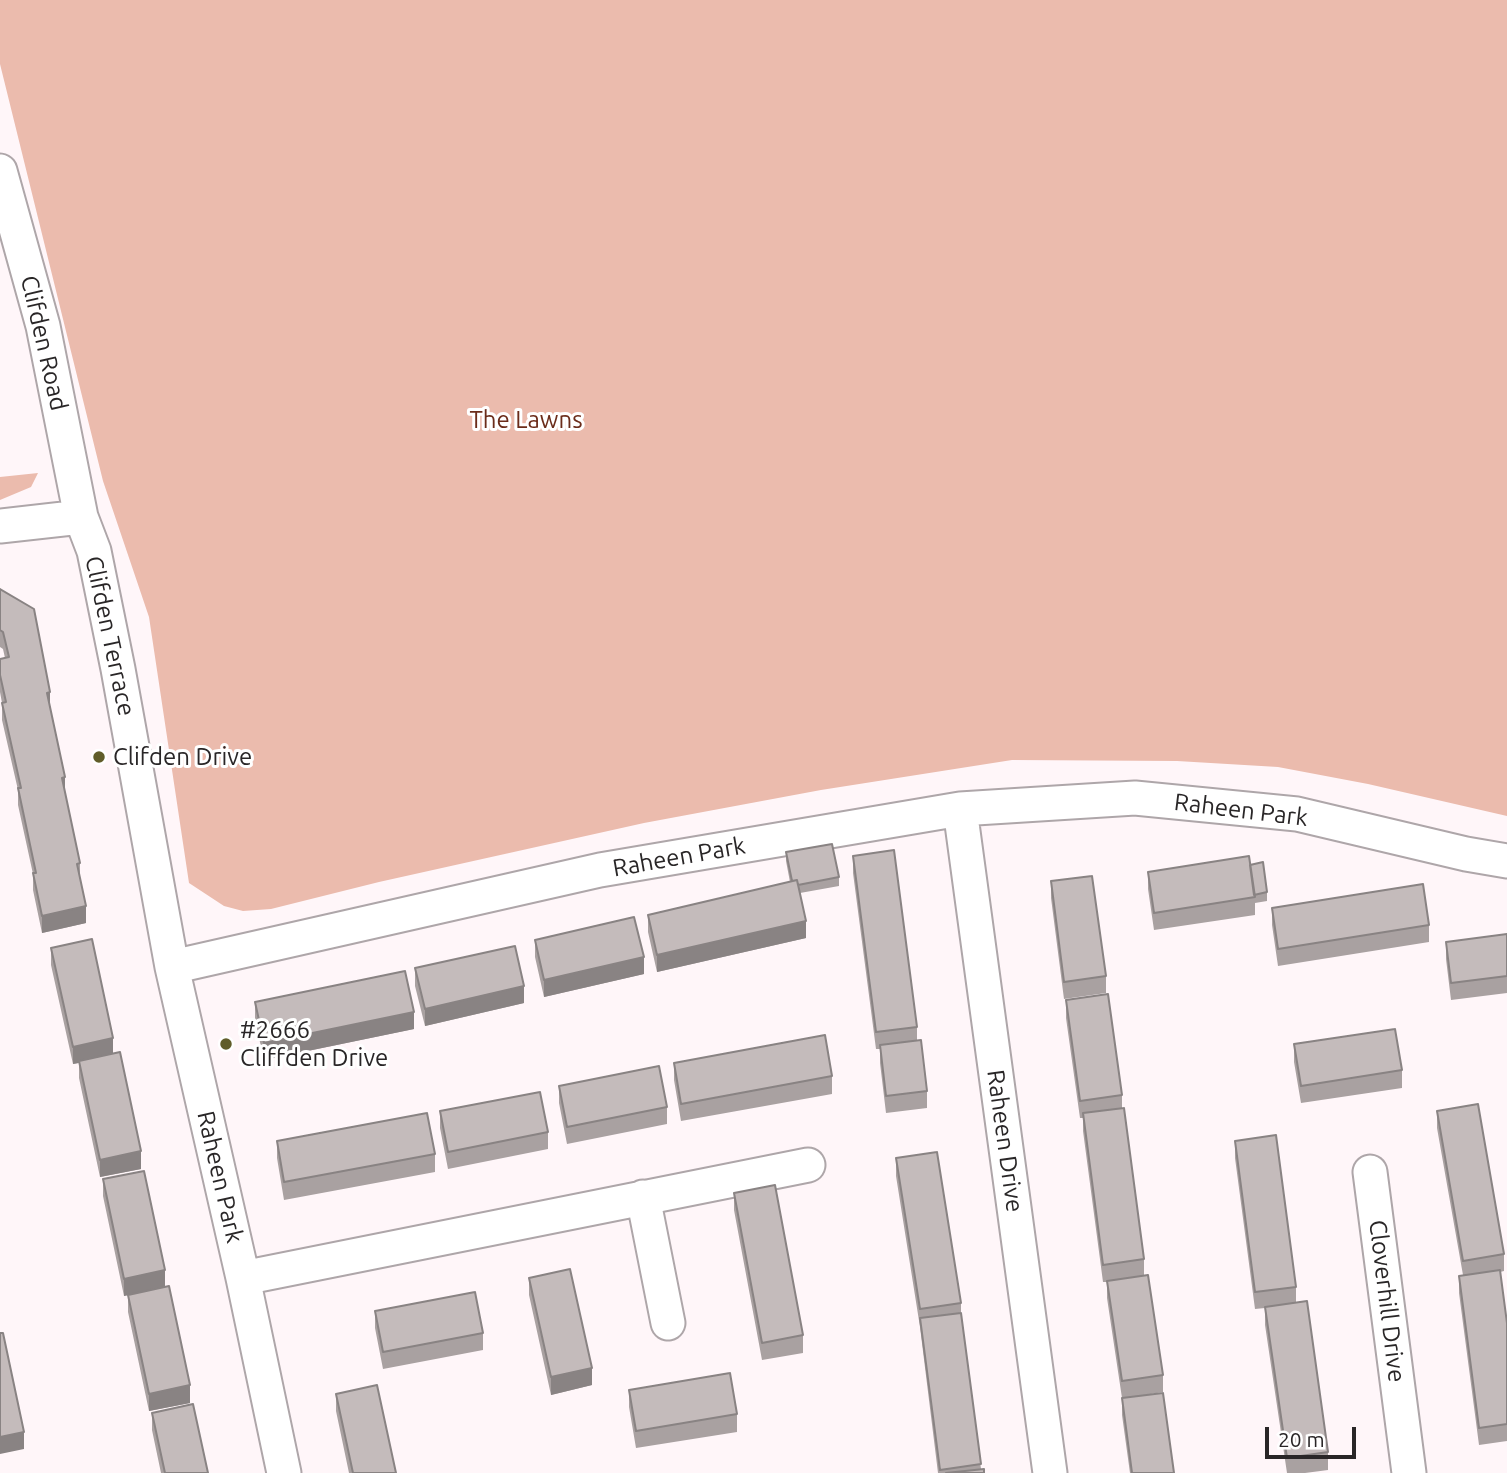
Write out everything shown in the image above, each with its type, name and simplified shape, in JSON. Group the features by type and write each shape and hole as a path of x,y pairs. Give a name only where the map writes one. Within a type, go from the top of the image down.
{"street":[{"name":"Clifden Road","path":"0,171 43,326 81,517"},
{"path":"0,526 81,517"},
{"name":"Clifden Terrace","path":"81,517 94,551 113,643 172,967"},
{"name":"Raheen Park","path":"284,1473 243,1278 172,967 600,870 960,809 1135,798 1297,814 1466,854 1507,860"},
{"name":"Raheen Drive","path":"960,809 1050,1473"},
{"name":"Raheen Park","path":"243,1278 808,1165"},
{"name":"Cloverhill Drive","path":"1370,1172 1409,1473"},
{"path":"643,1198 668,1323"}],"green space":[{"name":"The Lawns","path":"0,0 1507,0 1507,816 1368,784 1278,767 1177,761 1012,760 821,790 644,823 271,909 243,911 224,906 189,883 149,617 103,481 0,64"},
{"path":"38,473 31,487 0,500 0,477"}],"building":[{"path":"0,589 34,609 86,906 42,916 18,788 21,788 2,703 6,702 0,675 0,659 9,657 3,632 0,630"},
{"path":"832,844 839,877 798,885 797,880 792,881 786,852"},
{"path":"894,850 917,1027 876,1032 853,856"},
{"path":"1249,856 1255,897 1154,913 1148,872"},
{"path":"1263,862 1267,892 1254,895 1250,865"},
{"path":"1092,876 1106,976 1064,982 1051,881"},
{"path":"797,880 806,921 657,955 648,915"},
{"path":"1423,884 1429,925 1278,949 1272,908"},
{"path":"634,917 644,957 544,980 535,940"},
{"path":"1507,934 1507,976 1451,983 1446,942"},
{"path":"92,939 113,1038 73,1047 51,948"},
{"path":"515,946 524,986 425,1009 415,968"},
{"path":"405,971 414,1012 264,1043 255,1002"},
{"path":"1108,994 1122,1095 1080,1101 1066,1000"},
{"path":"1395,1029 1402,1070 1301,1086 1294,1044"},
{"path":"825,1035 832,1076 681,1104 674,1063"},
{"path":"921,1040 927,1091 886,1096 880,1045"},
{"path":"120,1052 141,1151 100,1160 79,1061"},
{"path":"659,1066 667,1107 567,1127 559,1086"},
{"path":"540,1092 548,1132 448,1152 440,1111"},
{"path":"1478,1104 1504,1254 1463,1261 1437,1111"},
{"path":"1124,1108 1144,1259 1103,1265 1083,1113"},
{"path":"427,1113 435,1154 284,1182 277,1141"},
{"path":"1276,1135 1296,1287 1255,1292 1235,1141"},
{"path":"937,1152 961,1303 920,1309 896,1158"},
{"path":"144,1171 165,1270 124,1279 103,1179"},
{"path":"775,1185 803,1335 762,1343 734,1193"},
{"path":"570,1269 592,1368 551,1377 529,1278"},
{"path":"1500,1270 1507,1323 1507,1424 1479,1428 1459,1276"},
{"path":"1148,1275 1163,1375 1122,1381 1107,1281"},
{"path":"169,1286 190,1385 149,1394 128,1295"},
{"path":"475,1292 483,1333 383,1352 375,1311"},
{"path":"1307,1301 1328,1452 1287,1458 1265,1307"},
{"path":"961,1313 981,1464 940,1470 920,1318"},
{"path":"0,1333 3,1333 24,1432 0,1437"},
{"path":"730,1373 737,1414 636,1431 629,1390"},
{"path":"377,1385 396,1473 353,1473 336,1394"},
{"path":"1163,1393 1174,1473 1132,1473 1122,1398"},
{"path":"193,1404 208,1473 165,1473 152,1413"},
{"path":"984,1469 984,1473 946,1473"}],"place":[{"name":"Clifden Drive","path":"99,757"},
{"name":"#2666 Cliffden Drive","path":"226,1044"}]}
